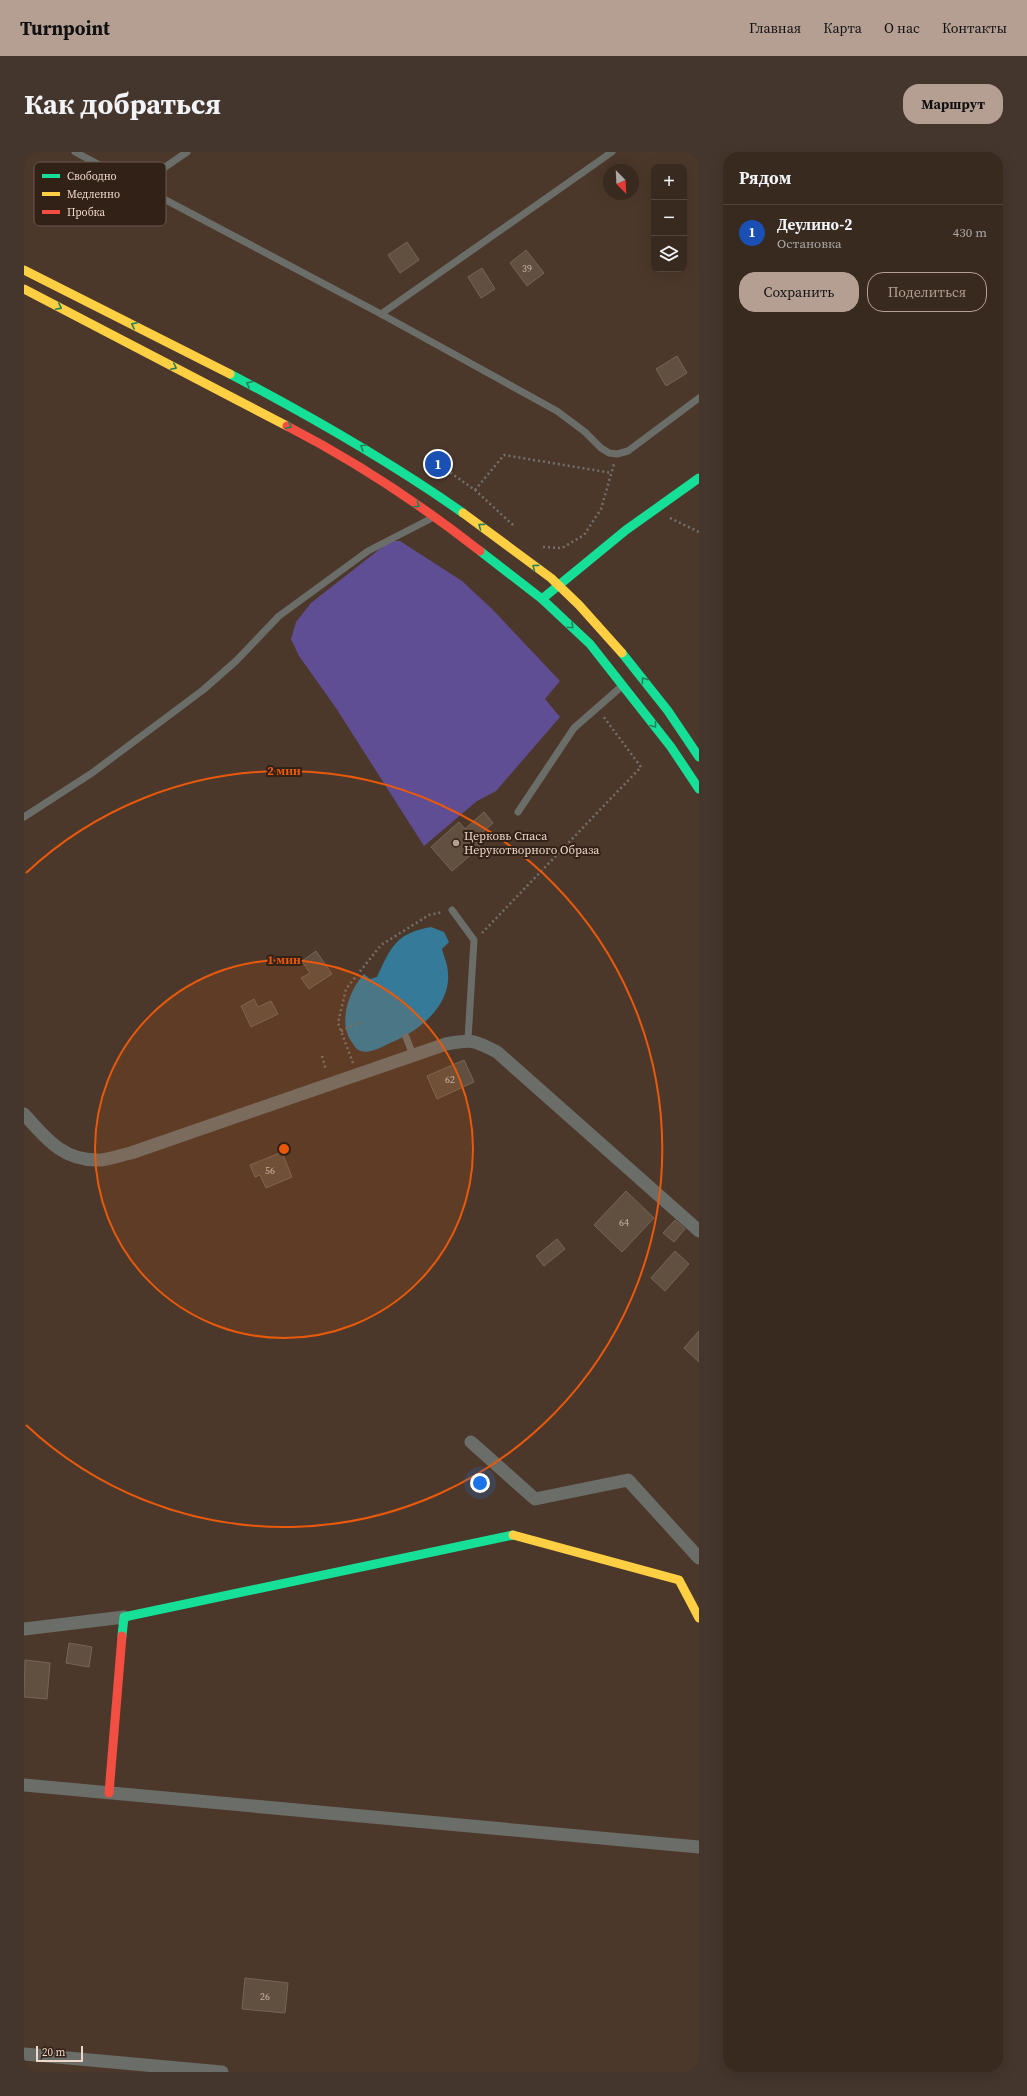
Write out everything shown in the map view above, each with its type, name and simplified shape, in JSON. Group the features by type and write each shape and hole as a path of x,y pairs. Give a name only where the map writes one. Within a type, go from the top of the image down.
{"main road":[{"path":"24,270 315,419 428,487 558,585 610,639 639,674 699,757"},
{"path":"24,289 335,451 434,516 542,599 590,644 671,747 699,789"},
{"path":"542,599 653,510 699,478"},
{"path":"109,1793 124,1617 514,1535 679,1580 699,1618"}],"street":[{"path":"24,1114 43,1136 61,1151 80,1158 101,1160 131,1153 413,1055 446,1044 468,1039 483,1044 497,1052 699,1231"},
{"path":"471,1442 535,1499 628,1480 699,1558"},
{"path":"24,1629 124,1617"},
{"path":"24,1785 699,1847"},
{"path":"24,2054 173,2070 222,2072"}],"lane":[{"path":"75,152 95,162"},
{"path":"166,166 187,152"},
{"path":"381,314 612,152"},
{"path":"166,199 558,411 585,432 600,448 609,453 617,454 628,451 699,398"},
{"path":"24,817 92,773 203,690 236,661 279,616 362,556 389,539 415,528 434,516"},
{"path":"518,812 574,728 623,685"},
{"path":"452,910 474,940 468,1039"},
{"path":"406,1037 413,1055"}],"path":[{"path":"537,547 562,548 584,535 601,509 617,454"},
{"path":"475,490 504,455 612,473"},
{"path":"438,464 475,490 520,531"},
{"path":"653,510 699,532"},
{"path":"474,940 641,767 597,708"},
{"path":"357,1075 338,1022 346,989 380,945 429,915 452,910"},
{"path":"341,1031 363,1021"}],"shaded area":[{"path":"390,541 400,541 462,581 492,609 560,681 545,699 560,717 496,791 477,801 424,846 336,708 299,656 291,639 296,622 311,603"}],"water":[{"path":"431,927 444,932 449,942 442,949 448,970 448,985 438,1007 421,1025 401,1038 372,1051 365,1052 358,1050 351,1041 345,1025 347,1006 354,989 364,974 370,979 377,977 386,957 396,943 402,938 410,933"}],"building":[{"path":"407,242 419,260 400,273 388,255"},
{"path":"526,250 544,273 527,286 510,263"},
{"path":"482,268 495,289 481,298 468,277"},
{"path":"677,356 687,373 666,386 656,369"},
{"name":"Церковь Спаса Нерукотворного Образа","path":"484,812 493,823 474,840 480,847 452,871 431,847 459,822 465,829"},
{"path":"316,951 332,974 309,989 301,978 310,973 302,961"},
{"path":"254,999 258,1007 271,1001 278,1014 251,1027 241,1006"},
{"path":"464,1060 474,1082 437,1099 427,1076"},
{"path":"282,1152 292,1177 266,1188 260,1175 255,1177 250,1165"},
{"path":"626,1191 654,1218 622,1252 594,1225"},
{"path":"675,1220 685,1229 674,1242 663,1233"},
{"path":"557,1239 565,1249 544,1266 536,1256"},
{"path":"675,1251 689,1264 665,1291 651,1278"},
{"path":"699,1331 699,1362 684,1348"},
{"path":"69,1643 92,1647 89,1667 66,1663"},
{"path":"25,1660 50,1663 47,1699 24,1697"},
{"path":"245,1978 288,1983 285,2013 242,2009"}],"traffic: fast":[{"path":"230,374 290,406 378,457 463,513"},
{"path":"542,599 626,530 699,478"},
{"path":"480,551 542,599 590,644 671,747 699,789"},
{"path":"622,653 668,711 699,757"},
{"path":"122,1636 124,1617 513,1535"}],"traffic: slow":[{"path":"24,270 230,374"},
{"path":"24,289 287,426"},
{"path":"463,513 551,578 579,605 622,653"},
{"path":"513,1535 679,1580 699,1618"}],"traffic: jam":[{"path":"287,426 312,439 386,484 480,551"},
{"path":"109,1793 122,1636"}],"place":[{"name":"Деулино-2","path":"438,464"},
{"name":"Церковь Спаса Нерукотворного Образа","path":"456,843"}]}
